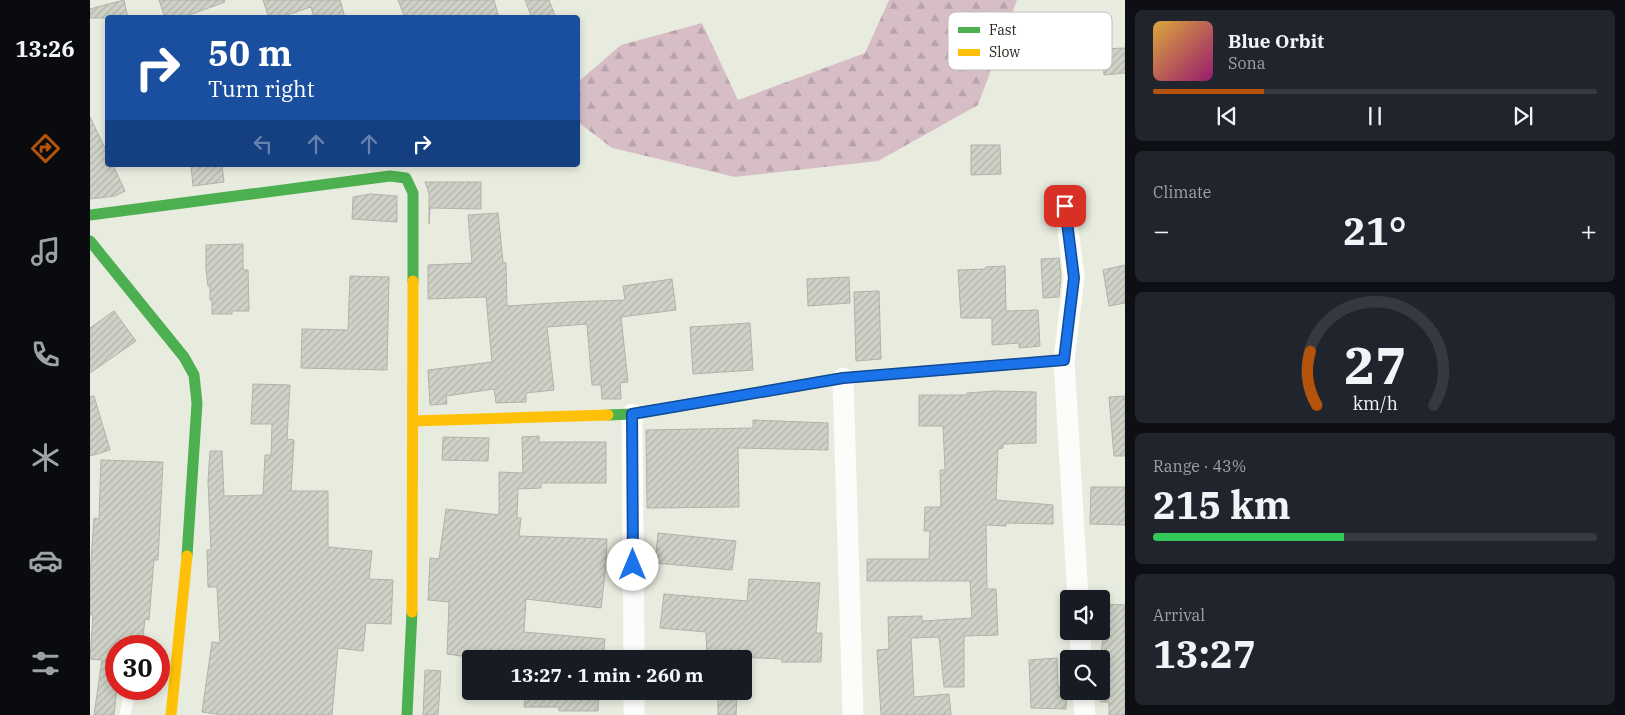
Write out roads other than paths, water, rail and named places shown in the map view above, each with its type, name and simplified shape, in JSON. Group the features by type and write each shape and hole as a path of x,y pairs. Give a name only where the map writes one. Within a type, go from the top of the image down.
{"street":[{"path":"90,216 390,176 406,178 413,193 412,603 407,715"},
{"path":"1065,206 1074,278 1064,360 1077,590"},
{"path":"90,240 184,357 194,375 196,403 188,547 171,715"},
{"path":"413,421 632,414 843,378 1064,360"},
{"path":"843,378 853,715"},
{"path":"632,414 634,650"},
{"path":"634,700 634,715"},
{"path":"1083,700 1084,715"}],"lane":[{"path":"124,715 127,700"}]}
